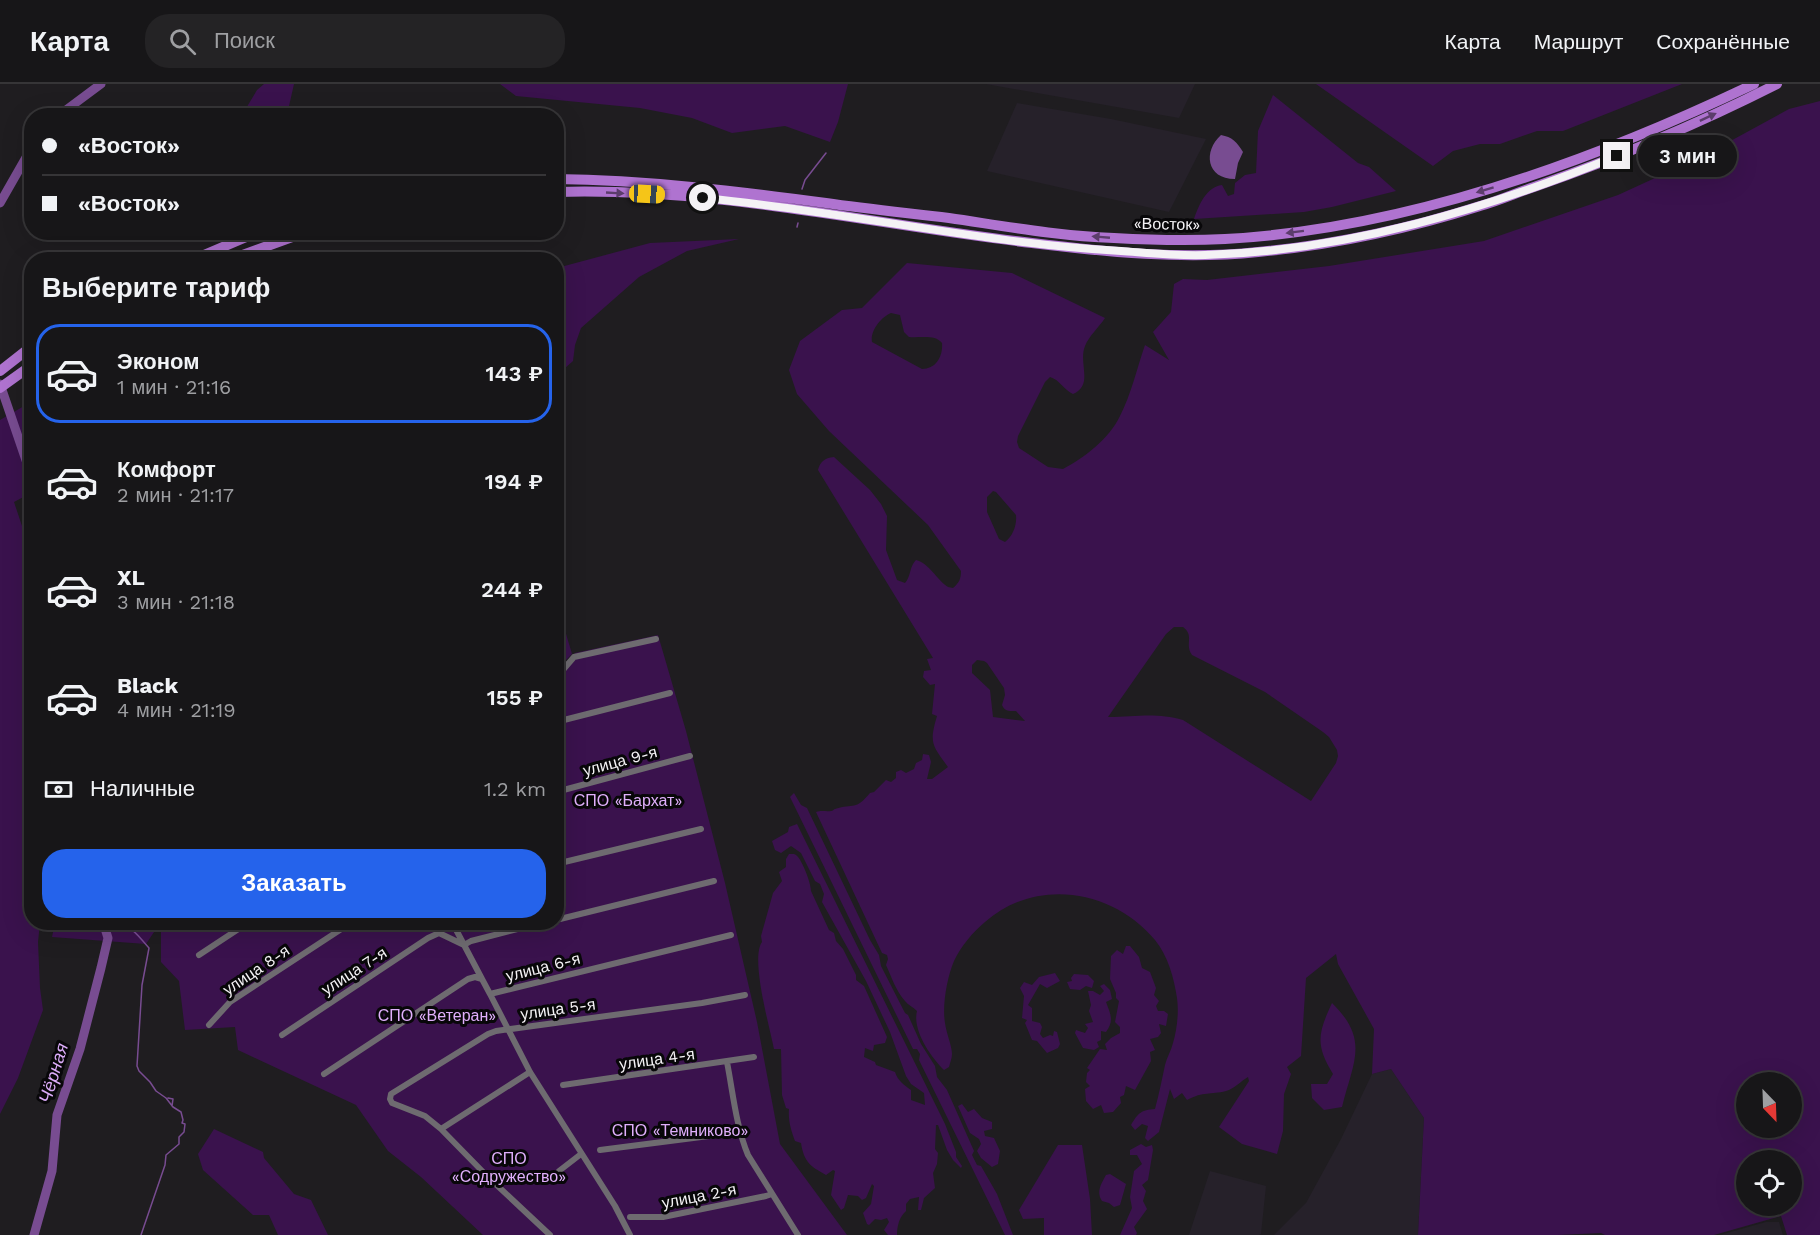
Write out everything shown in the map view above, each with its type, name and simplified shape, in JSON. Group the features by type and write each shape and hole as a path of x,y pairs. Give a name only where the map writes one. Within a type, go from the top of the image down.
{"highway":[{"name":"«Восток»","path":"564,179 691,186 1041,232 1112,238 1226,239 1301,231 1390,216 1475,193 1577,161 1681,118 1754,84"},
{"name":"«Восток»","path":"564,192 607,192 725,200 962,234 1096,250 1202,255 1256,253 1306,247 1376,234 1483,206 1645,145 1777,84"},
{"path":"211,252 239,240"},
{"path":"251,252 284,240"},
{"path":"0,371 24,352"},
{"path":"0,388 24,371"}],"street":[{"path":"564,669 574,657 656,639"},
{"path":"564,720 670,693"},
{"name":"улица 9-я","path":"564,790 690,756"},
{"path":"564,862 701,830"},
{"path":"564,918 714,881"},
{"path":"199,955 237,930"},
{"name":"улица 8-я","path":"209,1025 230,1002 340,930"},
{"path":"436,930 464,945"},
{"path":"456,930 482,979"},
{"path":"464,945 471,941 514,930"},
{"name":"улица 7-я","path":"282,1035 439,933"},
{"name":"улица 6-я","path":"324,1074 460,983 475,977 482,979 490,994 731,935"},
{"path":"490,994 530,1072 615,1206 630,1235"},
{"name":"улица 5-я","path":"441,1129 425,1116 392,1103 391,1094 488,1034 508,1029 746,995"},
{"name":"улица 4-я","path":"563,1085 754,1058"},
{"path":"727,1062 740,1132 748,1155 798,1235"},
{"path":"530,1072 441,1129 550,1235"},
{"path":"600,1150 740,1132"},
{"path":"558,1171 581,1154"},
{"name":"улица 2-я","path":"630,1217 663,1217 772,1194"}],"shaded area":[{"path":"986,84 1195,84 1179,118"},
{"path":"1017,103 1111,119 1206,139 1169,212 987,171"},
{"path":"1221,135 1234,140 1243,152 1235,179 1225,178 1218,174 1210,163 1215,141"},
{"path":"1391,1069 1424,1118 1418,1235 1274,1235 1306,1203 1341,1139 1372,1074"},
{"path":"1210,1171 1266,1186 1261,1234 1189,1235"},
{"path":"1766,1222 1779,1222 1783,1235 1720,1235"}],"green space":[{"path":"264,84 294,84 289,108 246,108 257,90"},
{"path":"500,84 848,84 830,142 785,126 732,133 692,118 640,108 516,96"},
{"path":"1316,84 1682,84 1563,131 1537,131 1500,144 1480,144 1453,151 1433,166"},
{"path":"1273,95 1358,163 1369,167 1396,191 1304,212 1194,219 1207,193 1216,186 1222,185 1228,196 1234,194 1235,183 1245,175 1256,173 1258,131"},
{"path":"1820,101 1820,1235 1787,1235 1781,1216 1714,1235 1605,1235 1601,1233 1418,1235 1424,1118 1391,1069 1372,1074 1374,1029 1338,964 1336,954 1306,978 1301,1056 1287,1067 1291,1074 1284,1094 1283,1131 1277,1154 1242,1144 1219,1127 1249,1081 1248,1077 1229,1090 1203,1094 1187,1100 1182,1093 1174,1099 1170,1089 1159,1132 1148,1141 1145,1138 1148,1126 1142,1124 1135,1130 1131,1125 1140,1113 1155,1109 1177,1027 1178,1003 1172,975 1160,946 1138,923 1118,909 1096,900 1073,895 1050,894 1027,899 1005,908 985,922 964,945 951,968 947,983 944,1016 952,1054 949,1067 944,1070 928,1051 920,1035 916,1018 917,1011 906,1002 896,988 886,965 887,955 882,953 816,812 832,811 857,804 886,780 891,782 896,778 896,772 901,770 906,773 914,769 916,763 922,760 923,754 929,755 931,762 927,779 932,779 948,767 938,754 933,738 937,716 932,714 935,684 930,685 923,677 924,671 931,670 927,659 933,658 818,470 821,463 825,459 834,457 870,490 881,504 887,516 886,550 897,580 905,583 916,560 925,564 948,587 953,588 957,584 961,571 928,525 829,431 797,394 789,370 800,341 842,310 862,308 907,263 1012,273 1105,318 1085,346 1083,385 1073,394 1050,377 1045,382 1018,436 1019,448 1048,467 1063,469 1095,447 1115,424 1127,399 1145,345 1169,360 1153,332 1171,312 1174,284 1183,279 1207,280 1329,266 1484,241 1618,195 1703,156 1789,109","holes":["891,313 900,315 904,332 909,337 932,337 942,343 940,357 935,364 922,369 872,342 874,329","993,491 996,492 1016,515 1014,530 1005,542 999,539 987,512 987,497","1174,627 1183,627 1187,630 1192,655 1265,692 1329,737 1338,756 1336,763 1311,801 1183,720 1154,716 1108,717 1166,634","977,660 987,663 1004,688 1005,695 1002,705 1004,709 1016,711 1025,721 993,717 990,690 972,673 972,665"]},
{"path":"739,239 687,251 639,277 581,328 575,345 573,361 564,369 564,266 650,243"},
{"path":"24,406 24,497 14,502 24,532 24,930 39,930 40,988 43,1010 18,1078 0,1114 0,420"},
{"path":"564,627 572,654 564,662"},
{"path":"658,635 686,731 725,883 757,1022 780,1144 847,1235 483,1235 421,1177 388,1151 356,1105 238,1050 235,1027 185,1030 179,981 161,962 161,930 564,930 564,665 575,653"},
{"path":"794,793 801,805 807,808 879,955 881,966 921,1044 935,1066 937,1077 947,1090 974,1151 972,1155 997,1194 1013,1235 1005,1235 919,1060 920,1054 917,1049 913,1049 790,797"},
{"path":"797,824 945,1124 956,1157 962,1166 961,1168 953,1160 936,1125 935,1149 938,1153 933,1173 935,1188 924,1198 921,1210 918,1210 919,1197 910,1199 899,1222 897,1235 888,1235 884,1230 889,1222 887,1218 875,1219 869,1225 867,1224 863,1213 871,1204 874,1186 872,1184 866,1198 862,1200 858,1196 848,1195 844,1208 841,1210 831,1195 835,1171 826,1175 806,1159 801,1143 795,1141 790,1125 789,1109 786,1108 782,1095 781,1049 774,1049 758,963 761,936 773,893 782,881 779,872 786,867 789,854 795,854 802,864 811,891 829,930 834,933 836,941 843,949 856,975 856,980 864,986 887,1037 885,1043 874,1045 873,1051 865,1048 864,1057 875,1062 876,1065 895,1072 911,1090 911,1100 925,1105 924,1093 911,1084 906,1076 890,1032 866,981 822,902 824,894 820,884 815,881 801,853 791,846 781,853 775,850 772,841 788,832 789,827"},
{"path":"53,930 155,930 146,944 52,937"},
{"path":"1126,946 1130,946 1139,957 1142,968 1150,972 1156,988 1154,995 1159,1001 1156,1006 1158,1011 1168,1014 1166,1026 1159,1024 1161,1033 1158,1037 1150,1039 1155,1050 1150,1052 1151,1061 1135,1090 1126,1086 1124,1095 1120,1097 1121,1103 1113,1112 1104,1113 1101,1105 1093,1109 1086,1101 1085,1089 1090,1086 1086,1082 1087,1073 1090,1070 1087,1068 1100,1049 1107,1050 1105,1044 1120,1033 1120,1027 1115,1022 1119,1001 1110,979 1111,956 1117,950 1123,954"},
{"path":"1055,973 1060,981 1047,988 1040,984 1028,1005 1032,1008 1032,1021 1040,1023 1042,1027 1040,1034 1043,1038 1053,1036 1054,1031 1057,1032 1060,1044 1058,1048 1047,1053 1037,1041 1032,1040 1025,1023 1027,1020 1022,1018 1024,996 1020,988 1024,982 1032,985 1039,977"},
{"path":"1074,974 1088,975 1094,981 1092,988 1086,986 1080,990 1070,989 1067,982 1072,981"},
{"path":"1104,984 1110,990 1112,999 1106,1002 1111,1021 1106,1032 1101,1031 1101,1040 1097,1042 1099,1047 1094,1050 1083,1048 1075,1033 1076,1030 1085,1033 1088,1028 1085,1024 1093,1022 1089,1011 1091,1005 1088,991 1100,995 1104,991 1100,986"},
{"path":"1332,1003 1344,1016 1351,1029 1355,1040 1355,1052 1342,1107 1324,1110 1312,1098 1311,1084 1327,1084 1333,1074 1323,1055 1320,1039"},
{"path":"962,1104 968,1112 974,1109 982,1118 992,1122 992,1129 984,1131 985,1136 994,1138 1000,1151 998,1164 992,1167 981,1158 977,1151 981,1144 979,1139 970,1133 958,1106"},
{"path":"214,1129 263,1152 264,1158 294,1194 311,1200 328,1235 278,1235 269,1215 253,1215 203,1170 198,1154"},
{"path":"1141,1144 1146,1147 1152,1145 1153,1150 1148,1180 1142,1185 1146,1191 1143,1201 1147,1209 1134,1227 1136,1235 1120,1235 1132,1208 1130,1197 1134,1171 1142,1164 1137,1155 1130,1155 1130,1150"},
{"path":"1058,1145 1082,1145 1090,1199 1092,1235 1044,1235 1044,1218 1023,1219 1019,1210"},
{"path":"1110,1174 1126,1184 1120,1205 1114,1207 1102,1201 1099,1194 1102,1182 1106,1175"}],"waterway":[{"path":"69,108 101,84"},
{"path":"802,189 805,180 826,153"},
{"path":"0,203 24,161"},
{"path":"797,227 798,223"},
{"name":"Чёрная","path":"0,384 24,454"},
{"name":"Чёрная","path":"34,1235 52,1171 57,1115 80,1049 108,938 106,930"},
{"path":"132,930 149,948 142,985 137,1066 156,1091 181,1112 182,1123 185,1124 184,1132 179,1137 179,1144 166,1155 165,1165 141,1235"},
{"path":"168,1098 173,1099 172,1106"}],"route":[{"path":"703,198 832,214 1033,244 1096,250 1202,255 1256,253 1306,247 1376,234 1432,220 1483,206 1617,156"}],"park label":[{"name":"СПО «Бархат»","path":"628,800"},
{"name":"СПО «Ветеран»","path":"437,1015"},
{"name":"СПО «Темниково»","path":"680,1130"},
{"name":"СПО «Содружество»","path":"509,1167"}]}
